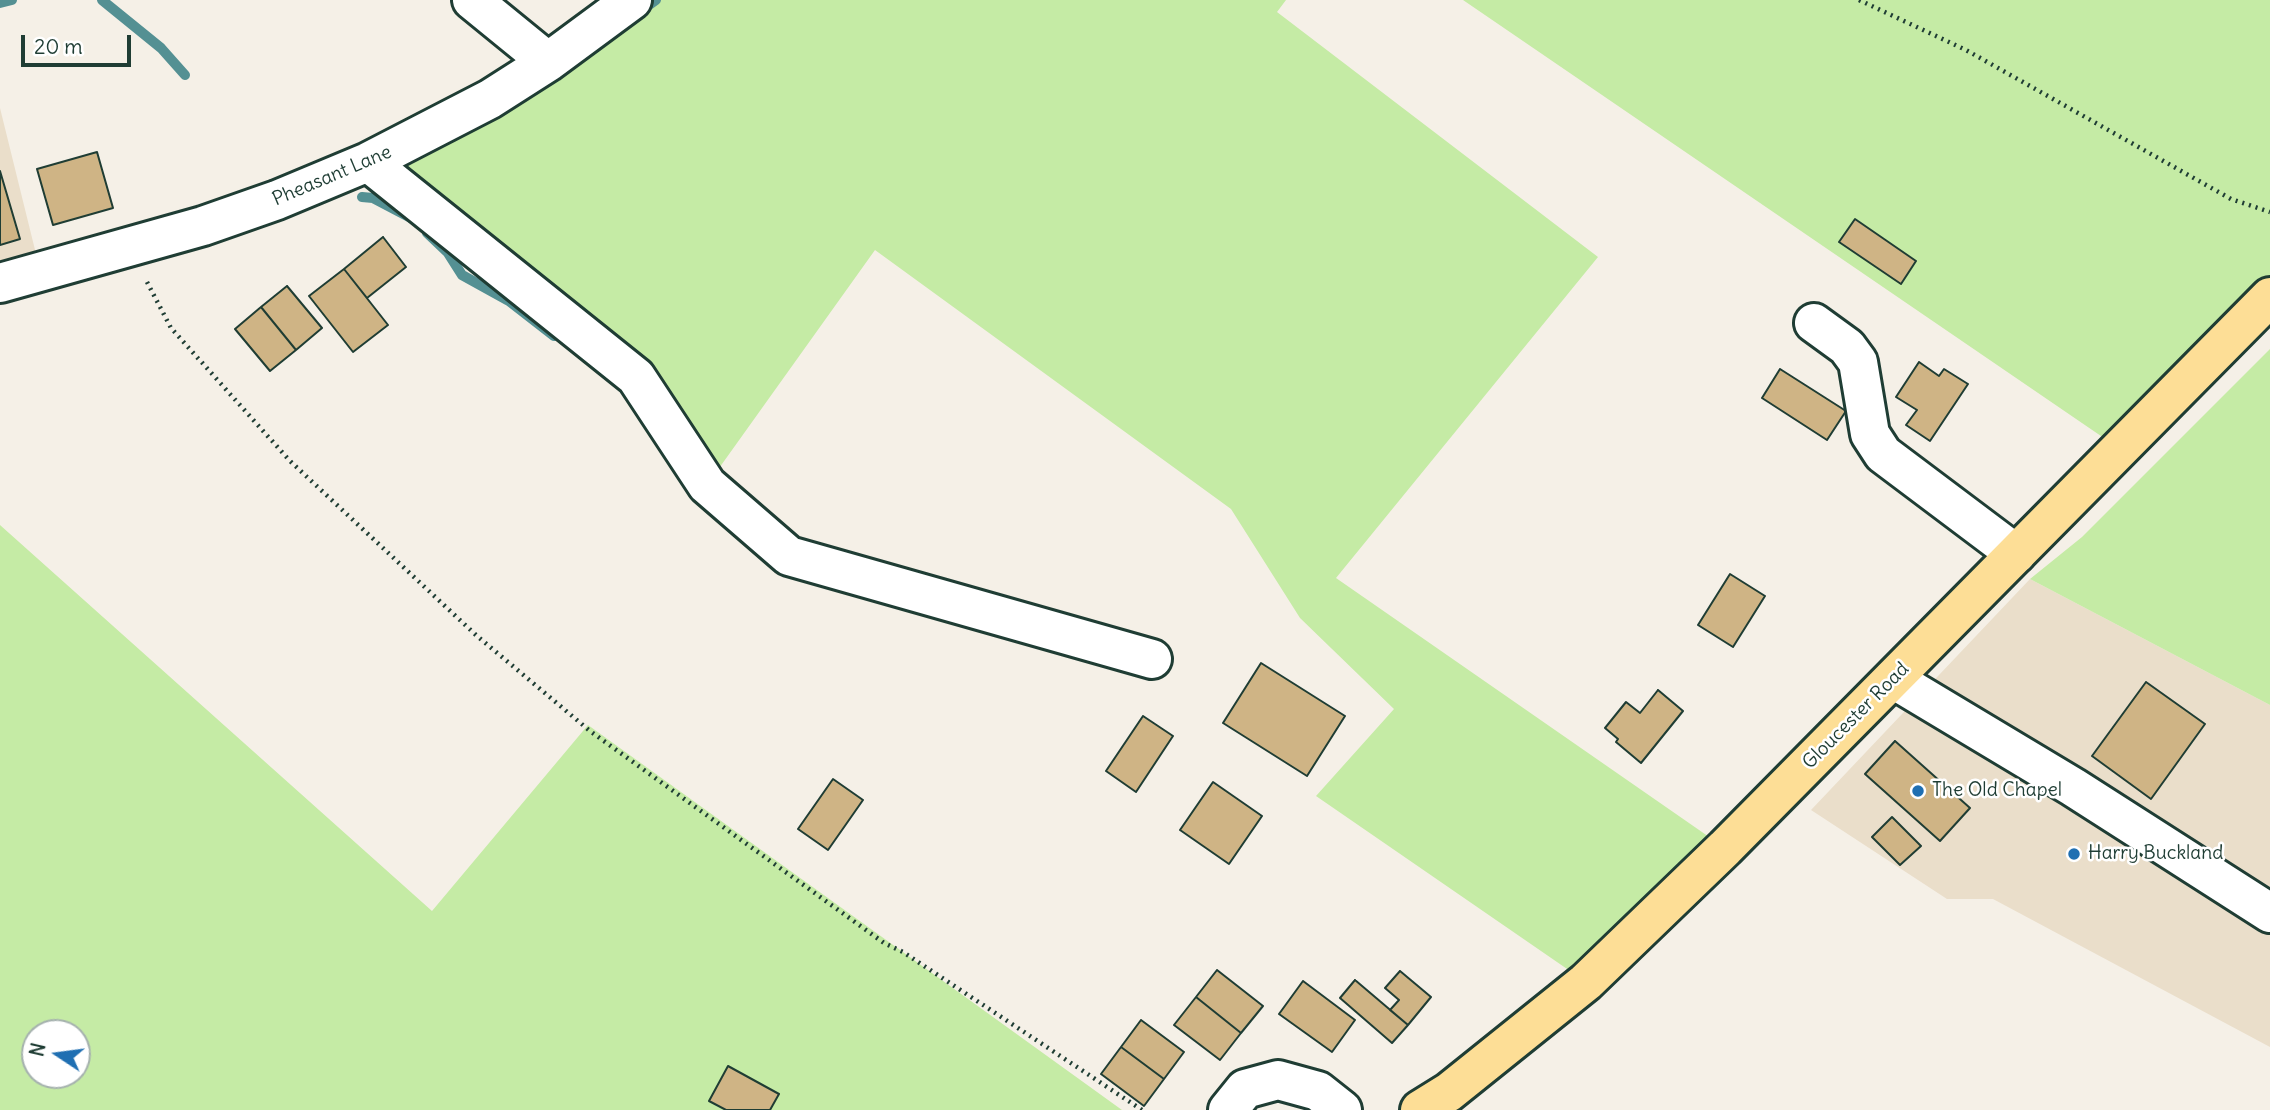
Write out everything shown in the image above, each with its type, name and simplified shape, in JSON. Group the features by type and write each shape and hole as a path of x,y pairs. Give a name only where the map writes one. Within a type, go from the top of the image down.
{"main road":[{"name":"Gloucester Road","path":"1420,1110 1449,1092 1586,982 1893,679 2270,297"}],"street":[{"path":"472,0 548,62"},
{"name":"Pheasant Lane","path":"0,282 128,247 277,200 368,162 430,132 548,62 632,0"},
{"path":"368,162 636,377 707,485 789,556 1152,659"},
{"path":"1814,323 1847,347 1858,362 1870,434 1883,454 2016,554"},
{"path":"1893,679 2073,787 2270,913"},
{"path":"1228,1110 1245,1089 1278,1080 1318,1091 1342,1110"}],"path":[{"path":"1860,0 1966,50 2231,199 2270,212"},
{"path":"128,247 172,328 290,461 477,636 590,731 884,943 904,952 1142,1110"}],"shaded area":[{"path":"0,108 38,262 0,271"},
{"name":"Harry Buckland","path":"2030,579 2270,705 2270,1047 1993,899 1947,899 1811,810"}],"green space":[{"path":"632,0 1286,0 1277,12 1598,257 1336,578 1725,848 1586,982 1316,796 1394,709 1300,618 1231,509 875,250 707,485 636,377 368,162"},
{"path":"1463,0 2270,0 2270,297 2120,449"},
{"path":"2270,349 2270,705 2030,579 2082,537"},
{"path":"0,525 432,911 588,725 1122,1110 0,1110"}],"building":[{"path":"97,152 113,208 53,225 37,169"},
{"path":"0,171 20,239 0,245"},
{"path":"1855,219 1916,261 1901,284 1839,242"},
{"path":"383,237 406,267 367,298 344,269"},
{"path":"344,269 388,325 353,352 309,296"},
{"path":"287,286 322,328 296,350 261,307"},
{"path":"261,307 296,350 270,371 235,329"},
{"path":"1919,362 1939,376 1944,369 1968,384 1930,441 1906,425 1917,410 1896,397"},
{"path":"1780,369 1846,411 1827,440 1762,398"},
{"path":"1730,574 1765,596 1733,647 1698,625"},
{"path":"1261,663 1345,716 1307,776 1223,723"},
{"path":"2146,682 2205,724 2151,799 2092,756"},
{"path":"1658,690 1683,711 1641,763 1616,742 1618,739 1605,728 1626,702 1640,713"},
{"path":"1143,716 1173,736 1136,792 1106,771"},
{"name":"The Old Chapel","path":"1895,741 1970,808 1940,841 1865,774"},
{"path":"833,779 863,800 828,850 798,829"},
{"path":"1213,782 1262,816 1229,864 1180,830"},
{"path":"1892,817 1921,846 1900,865 1872,837"},
{"path":"1217,970 1263,1006 1241,1033 1196,997"},
{"path":"1400,971 1431,997 1408,1025 1390,1010 1399,1000 1385,988"},
{"path":"1355,980 1408,1025 1392,1043 1340,998"},
{"path":"1303,981 1355,1020 1332,1052 1279,1014"},
{"path":"1196,997 1241,1033 1220,1060 1174,1025"},
{"path":"1141,1020 1184,1052 1164,1079 1121,1047"},
{"path":"1121,1047 1164,1079 1144,1106 1101,1074"},
{"path":"728,1066 779,1094 770,1110 726,1110 709,1101"}],"waterway":[{"path":"0,3 12,0"},
{"path":"102,0 161,48 185,75"},
{"path":"638,13 656,0"},
{"path":"362,197 373,198 413,219"},
{"path":"427,233 448,253 462,275 509,301 554,336"}],"place":[{"name":"The Old Chapel","path":"1918,791"},
{"name":"Harry Buckland","path":"2074,854"}]}
